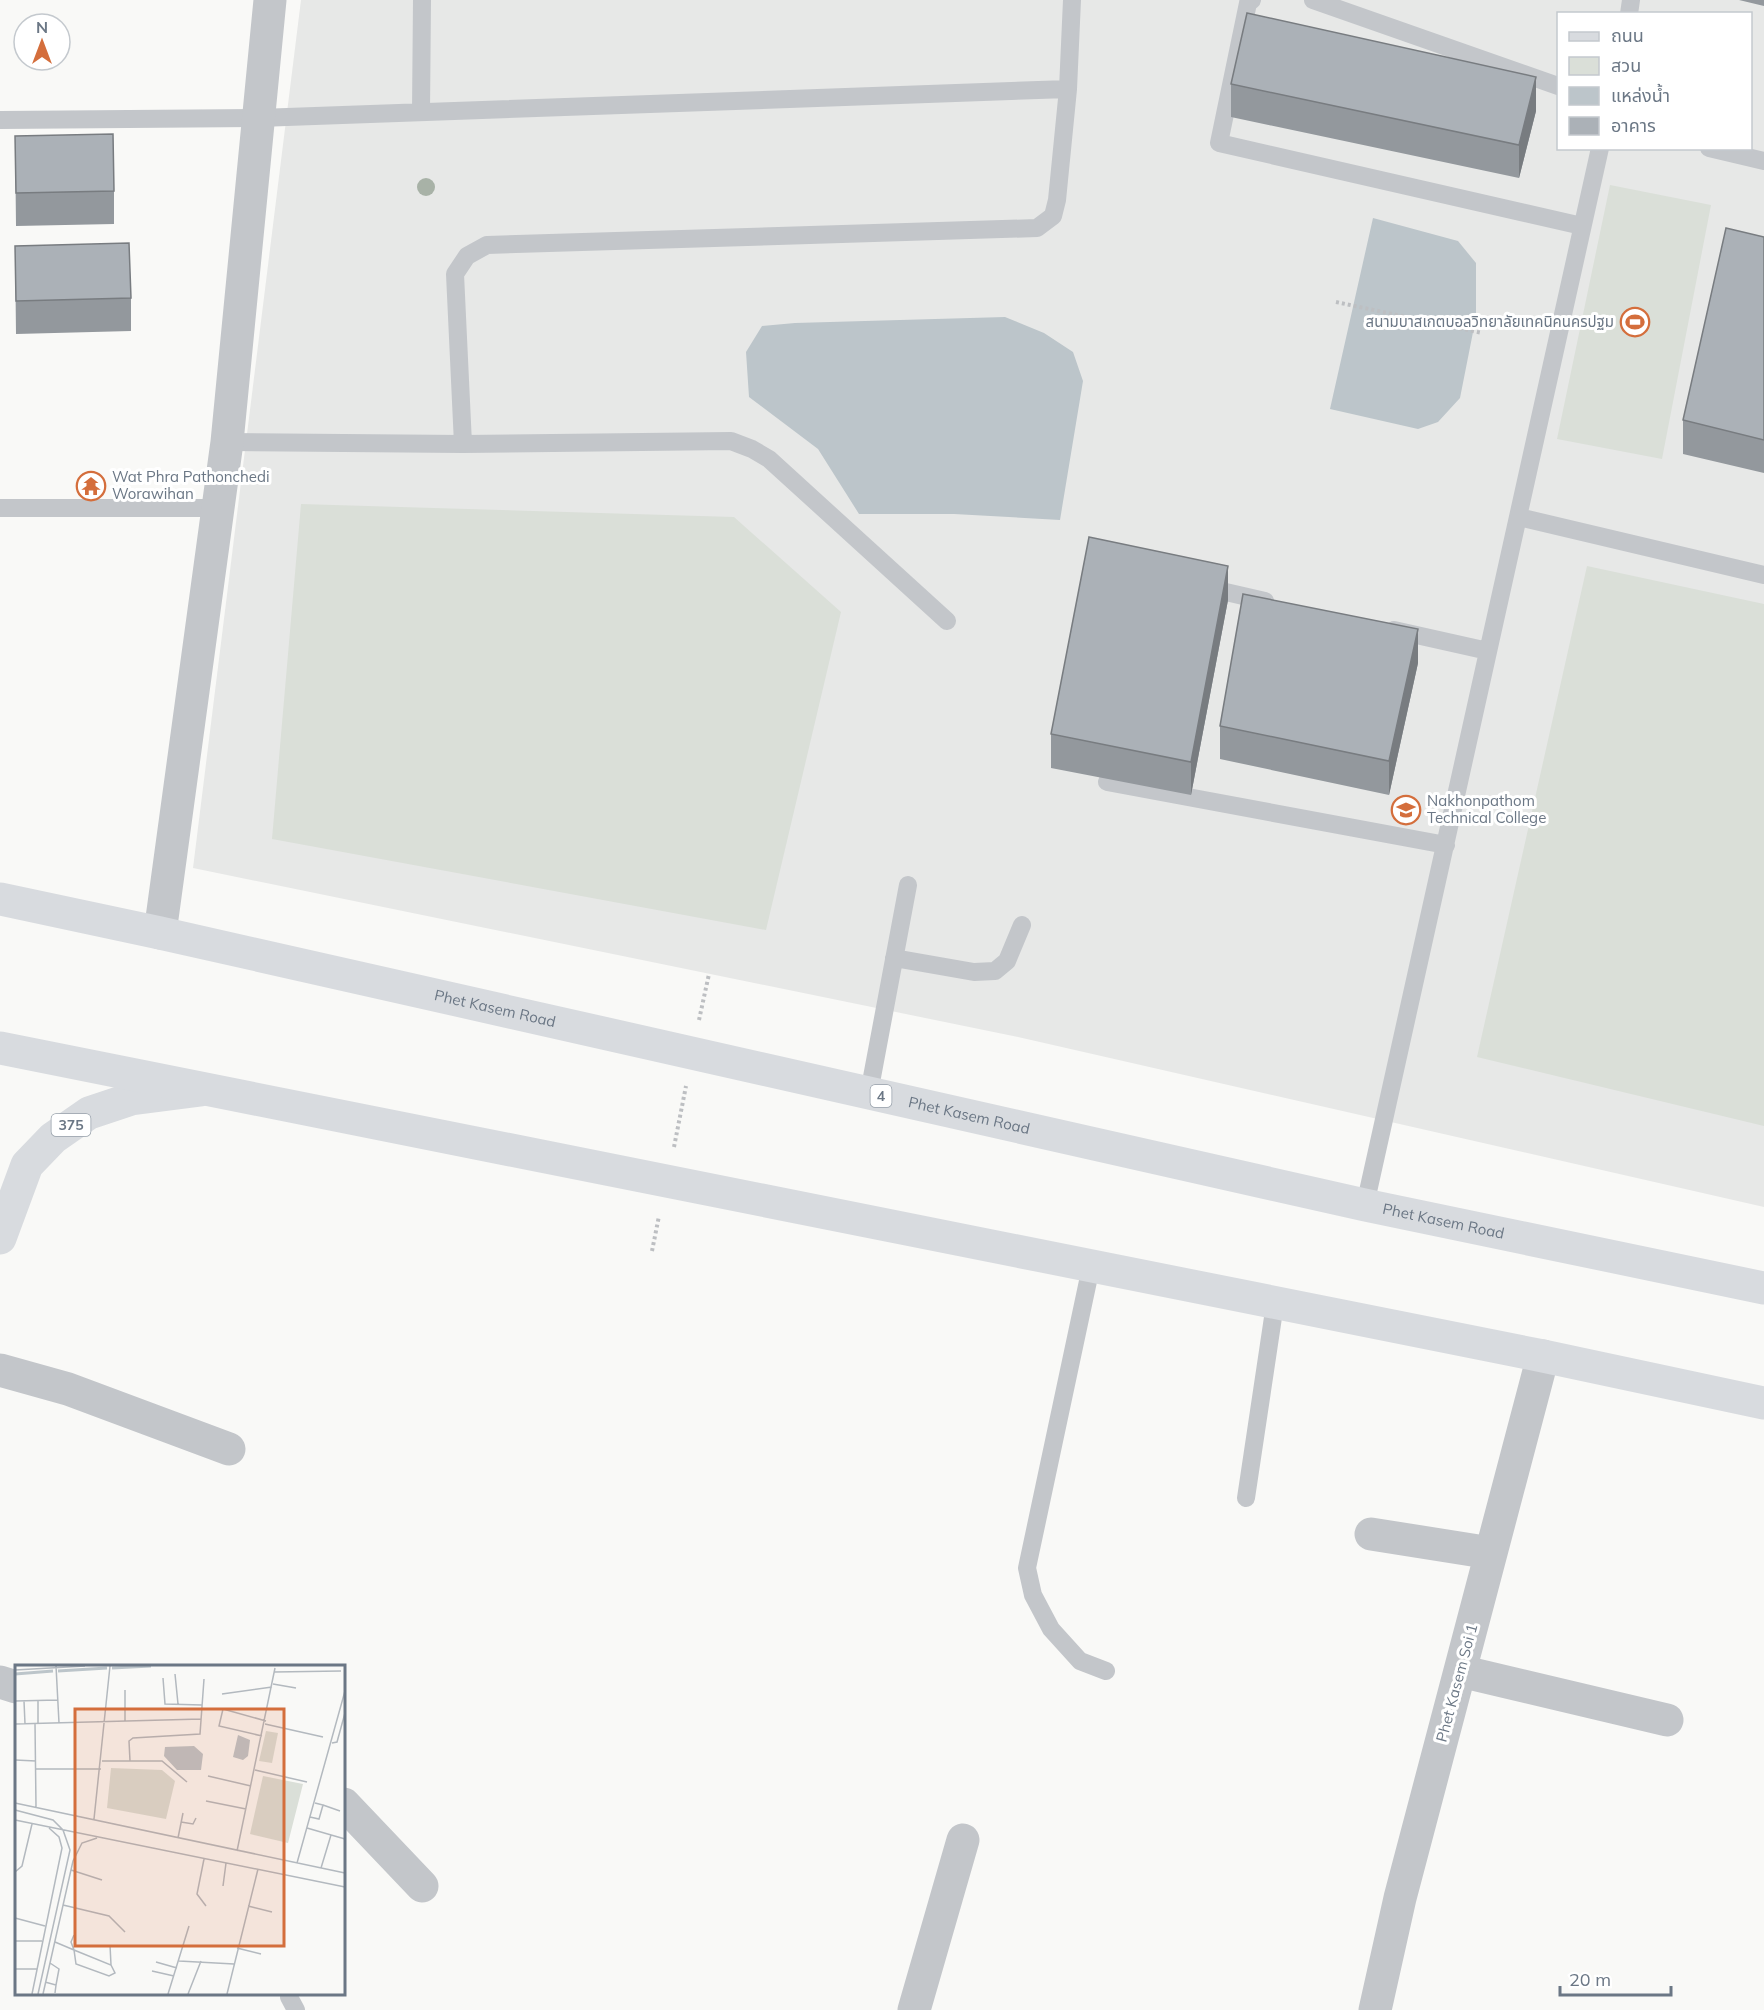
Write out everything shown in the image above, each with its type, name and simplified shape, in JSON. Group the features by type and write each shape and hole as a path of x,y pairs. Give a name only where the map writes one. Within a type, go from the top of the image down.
{"main road":[{"name":"Phet Kasem Road","path":"0,899 160,933 1365,1205 1764,1288"},
{"path":"0,1048 1543,1356 1764,1403"},
{"name":"375","path":"3,1218 27,1166 53,1138 90,1113 131,1099 202,1089"}],"street":[{"path":"160,933 227,442 270,0"},
{"name":"Phet Kasem Soi 1","path":"1375,2010 1400,1898 1543,1356"},
{"path":"0,1370 68,1389 229,1449"},
{"path":"1371,1534 1491,1553"},
{"path":"1460,1671 1667,1720"},
{"path":"0,1682 15,1686"},
{"path":"345,1805 422,1887"},
{"path":"914,2010 963,1840"}],"lane":[{"path":"421,112 422,0"},
{"path":"463,444 455,274 467,256 487,246 1037,228 1053,216 1057,200 1068,88 1072,0"},
{"path":"1252,0 1248,3 1219,143 1582,226"},
{"path":"1313,0 1557,86"},
{"path":"0,120 259,118 1068,88"},
{"path":"1365,1205 1600,150"},
{"path":"1718,150 1764,161"},
{"path":"227,442 463,444 731,441 769,459 947,621"},
{"path":"0,508 218,508"},
{"path":"1519,517 1764,575"},
{"path":"1192,585 1283,605"},
{"path":"1374,626 1488,651"},
{"path":"1107,782 1446,845"},
{"path":"869,1093 908,885"},
{"path":"894,958 974,972 994,971 1007,961 1022,924"},
{"path":"1091,1267 1027,1568 1033,1595 1051,1629 1080,1661 1106,1671"},
{"path":"1246,1498 1275,1304"}],"path":[{"path":"1336,302 1482,333"},
{"path":"697,1032 709,974"},
{"path":"671,1158 688,1078"},
{"path":"652,1251 662,1205"}],"shaded area":[{"path":"301,0 1764,0 1764,1207 1018,1037 193,868"}],"green space":[{"name":"สนามบาสเกตบอลวิทยาลัยเทคนิคนครปฐม","path":"1610,185 1711,205 1662,459 1557,439"},
{"path":"301,504 734,517 841,612 766,930 272,839"},
{"path":"1587,566 1764,604 1764,1126 1477,1057"}],"water":[{"path":"1373,218 1458,241 1476,263 1476,317 1460,398 1438,422 1418,429 1330,409"},
{"path":"1005,317 1044,333 1073,352 1083,381 1060,520 954,514 859,514 818,449 749,397 746,352 762,326"}],"building":[{"path":"1247,13 1536,77 1519,145 1231,84"},
{"path":"113,134 114,191 16,193 15,136"},
{"path":"1726,228 1764,237 1764,440 1683,420"},
{"path":"129,243 131,298 16,301 15,246"},
{"path":"1089,537 1228,566 1191,762 1051,734"},
{"path":"1243,594 1418,629 1389,761 1220,726"}],"place":[{"name":"สนามบาสเกตบอลวิทยาลัยเทคนิคนครปฐม","path":"1635,322"},
{"name":"Wat Phra Pathonchedi Worawihan","path":"91,486"},
{"name":"Nakhonpathom Technical College","path":"1406,810"}]}
